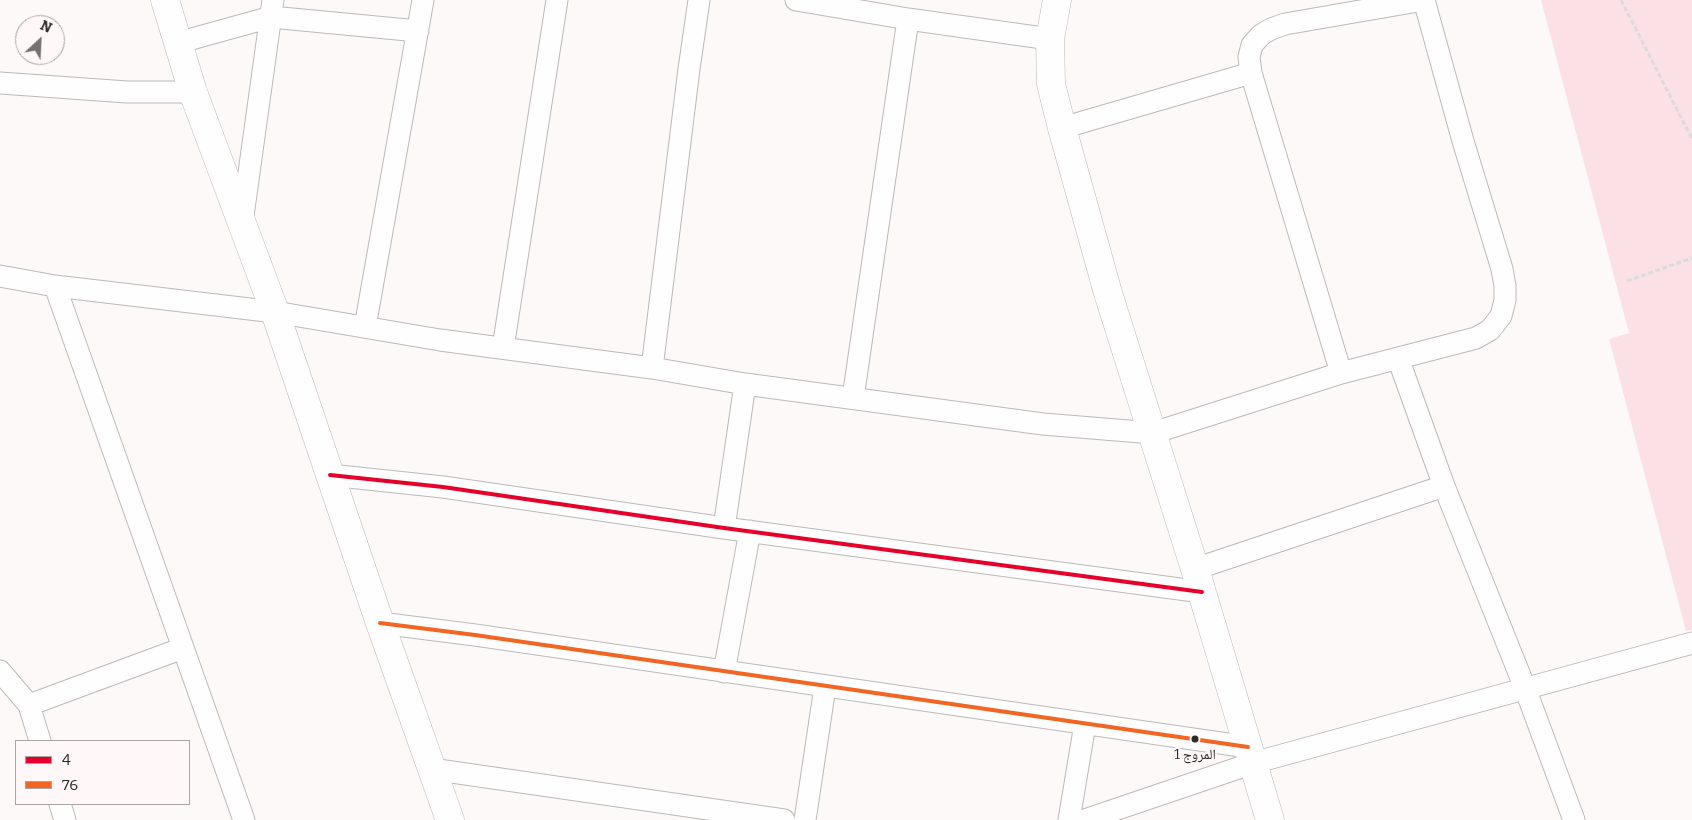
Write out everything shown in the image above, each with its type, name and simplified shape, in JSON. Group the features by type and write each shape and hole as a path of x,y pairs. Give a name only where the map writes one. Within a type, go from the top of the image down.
{"street":[{"path":"165,0 193,92 274,312 380,623 450,820"},
{"path":"365,327 423,0"},
{"path":"503,348 557,0"},
{"path":"652,368 687,79 699,0"},
{"path":"796,0 856,5 908,19 1050,39"},
{"path":"1057,0 1050,39 1051,84 1062,128 1108,293 1199,580 1270,820"},
{"path":"0,276 55,286 274,312 440,340 652,368 745,384 1043,424 1153,433 1341,373 1476,338 1490,330 1501,316 1505,300 1502,269 1463,142 1424,0 1285,24 1260,35 1252,45 1249,57 1251,73 1341,373"},
{"path":"177,43 272,8 418,31"},
{"path":"242,224 272,8"},
{"path":"853,398 908,19"},
{"path":"1062,128 1251,73"},
{"path":"0,83 127,92 193,92"},
{"path":"55,286 244,820"},
{"path":"1398,358 1444,486 1525,688 1574,820"},
{"path":"724,528 745,384"},
{"path":"330,475 443,487 750,532 1199,580 1444,486"},
{"path":"724,672 750,532"},
{"path":"380,623 475,635 1085,724 1250,755"},
{"path":"1085,820 1250,755 1525,688 1692,643"},
{"path":"29,705 183,648"},
{"path":"0,671 29,705 40,740"},
{"path":"805,820 825,687"},
{"path":"1068,820 1085,724"},
{"path":"431,769 748,817 784,820"},
{"path":"60,805 65,820"}],"path":[{"path":"1621,0 1692,139"},
{"path":"1627,281 1692,258"}],"shaded area":[{"path":"1541,0 1692,0 1692,630 1686,631 1609,339 1629,333"}],"transit line":[{"name":"4","path":"330,475 443,487 724,528 1202,592"},
{"name":"76","path":"380,623 475,635 1248,747"}],"place":[{"name":"المروج 1","path":"1195,739"}]}
